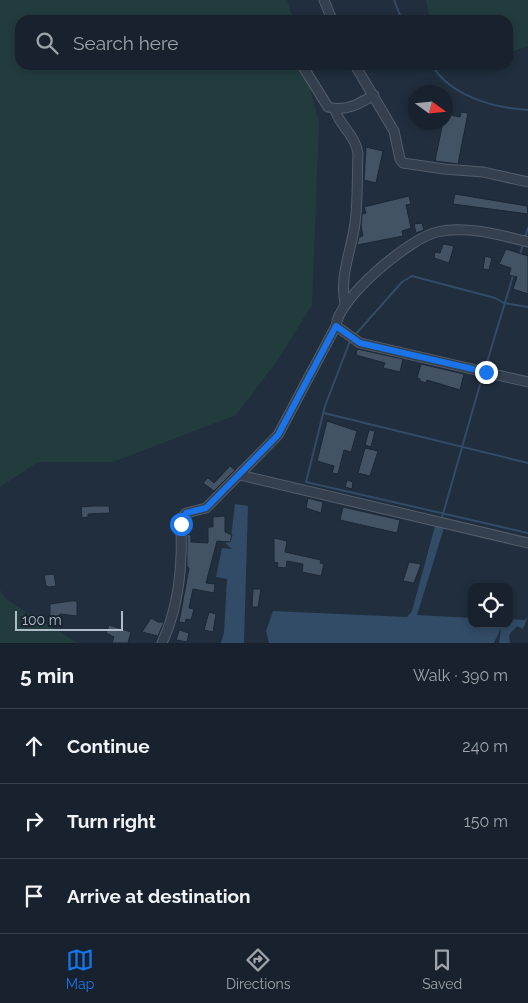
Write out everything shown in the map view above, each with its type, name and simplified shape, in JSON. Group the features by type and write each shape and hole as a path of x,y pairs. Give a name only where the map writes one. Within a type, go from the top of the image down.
{"street":[{"path":"324,0 330,15"},
{"path":"305,70 328,107 335,109 357,105 374,95"},
{"path":"358,70 394,131 400,159 403,163 444,170 482,172 528,182"},
{"path":"335,109 336,116 357,143 358,154 355,224 346,262 343,292 345,303"},
{"path":"162,643 171,619 175,601 182,556 182,518 186,513 206,508 278,435 336,326 336,317 345,303 384,265 424,236 437,232 466,230 528,242"},
{"path":"336,326 352,338 528,382"},
{"path":"240,475 528,543"}],"green space":[{"path":"0,0 287,0 292,15 15,15 15,70 305,70 319,123 312,305 277,361 236,415 113,462 38,462 0,487"},
{"path":"426,0 528,0 528,46 513,51 513,15 429,15"},
{"path":"0,590 7,600 78,643 0,643"}],"water":[{"path":"235,504 248,506 244,643 221,643 224,633 227,579 216,577 222,548 232,549 225,543 231,538"},
{"path":"435,526 444,528 417,615 468,618 468,628 501,628 494,643 269,643 266,631 273,611 407,617 412,611"},
{"path":"528,616 523,629 517,626 509,635 510,643 499,643 501,628 513,628 513,619 525,620"}],"building":[{"path":"461,112 468,113 458,164 435,161 441,130 453,130 453,116 460,117"},
{"path":"366,147 383,151 376,183 364,180"},
{"path":"455,194 527,206 528,214 453,204"},
{"path":"409,196 411,204 406,205 411,228 402,231 403,236 357,245 359,237 363,236 361,226 362,214 366,213 364,207"},
{"path":"422,223 424,230 416,233 414,224"},
{"path":"443,244 454,246 449,263 434,258 435,252 440,253"},
{"path":"506,249 528,256 528,294 513,289 517,277 509,275 511,268 499,264"},
{"path":"485,256 492,258 489,270 483,269"},
{"path":"357,349 403,359 400,372 383,368 385,363 356,355"},
{"path":"421,364 464,374 460,390 427,380 426,383 420,381 417,378"},
{"path":"327,421 357,431 351,452 344,450 338,474 332,473 334,466 317,461"},
{"path":"369,430 375,431 371,447 365,445"},
{"path":"365,448 378,451 370,476 358,473"},
{"path":"230,466 235,470 214,491 203,483 208,478 214,483"},
{"path":"347,480 353,482 352,489 345,487"},
{"path":"308,498 323,502 321,513 306,508"},
{"path":"109,506 110,513 88,514 88,517 82,518 81,507"},
{"path":"343,507 400,520 397,533 340,520"},
{"path":"225,516 225,532 232,535 230,542 217,541 206,583 215,584 214,593 193,589 189,608 194,609 191,620 186,619 185,623 179,622 189,568 187,567 187,534 191,535 191,542 208,543 208,527 213,527 213,517"},
{"path":"274,538 287,541 285,552 321,560 320,563 324,564 321,576 302,572 303,564 287,561 286,568 277,567 278,563 274,562"},
{"path":"409,562 421,564 414,583 403,581"},
{"path":"54,574 56,586 46,586 44,575"},
{"path":"253,589 261,589 258,607 252,607"},
{"path":"77,601 77,616 60,614 58,617 50,616 50,604"},
{"path":"209,612 216,614 213,632 204,630"},
{"path":"151,618 158,622 164,622 158,636 142,632"},
{"path":"109,625 131,632 128,643 112,643 114,637 106,633"},
{"path":"179,630 189,633 187,642 176,640"}],"waterway":[{"path":"394,0 400,15"},
{"path":"436,70 450,85 474,98 487,103 528,110"},
{"path":"525,237 528,228"},
{"path":"520,254 523,245"},
{"path":"355,335 402,282 412,276 495,298 504,303 528,307"},
{"path":"485,369 513,276"},
{"path":"350,341 325,406 306,482 528,533"},
{"path":"441,521 483,374"},
{"path":"324,413 528,463"}],"route":[{"path":"181,524 182,518 186,513 206,508 278,435 284,427 336,326 360,343 486,372"}]}
